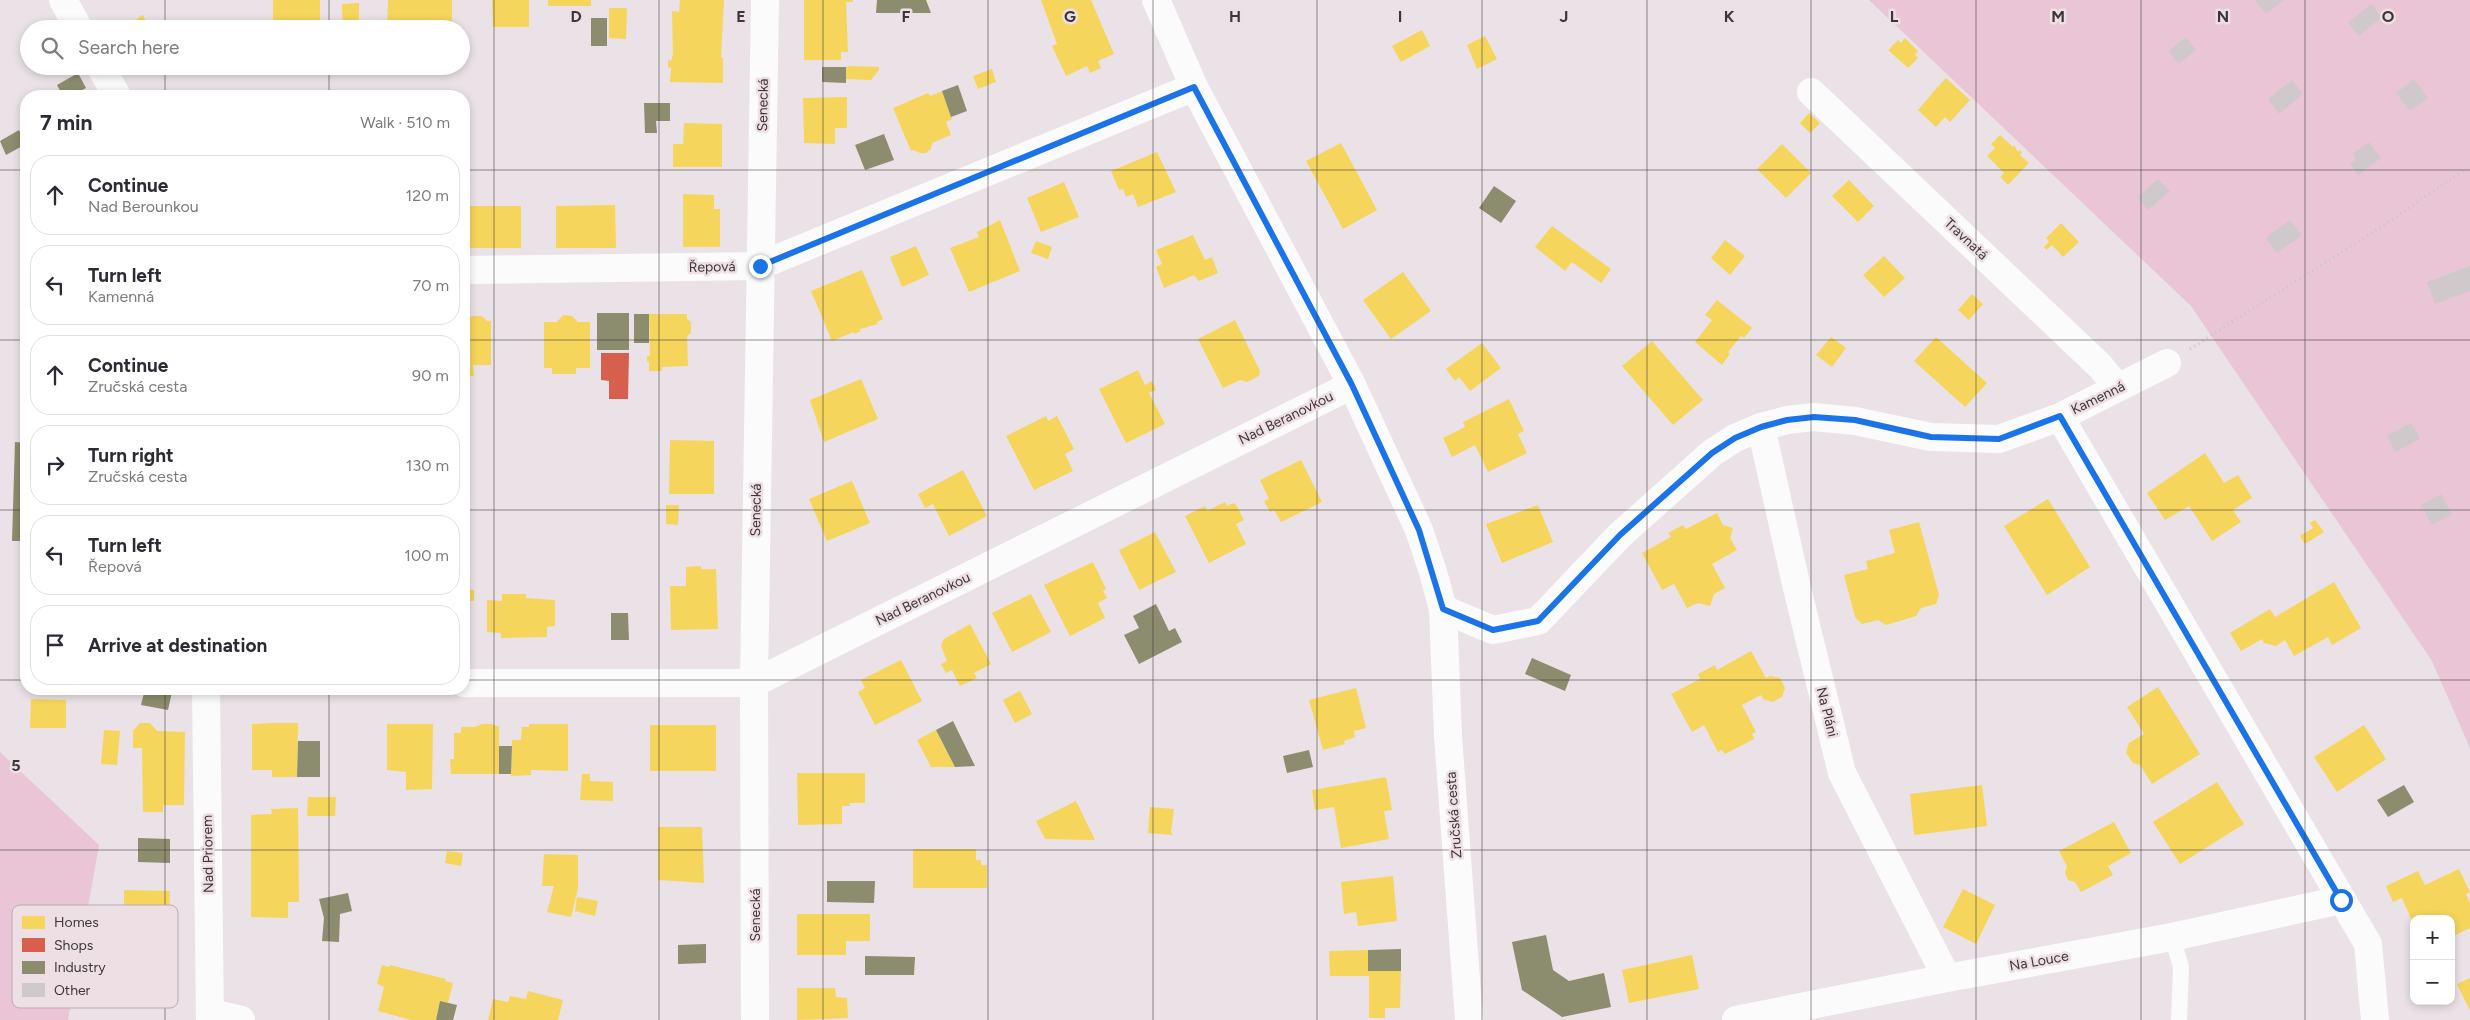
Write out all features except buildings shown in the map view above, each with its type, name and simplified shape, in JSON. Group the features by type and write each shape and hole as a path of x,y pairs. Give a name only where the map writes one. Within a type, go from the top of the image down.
{"street":[{"path":"63,0 74,20"},
{"name":"Senecká","path":"755,1020 754,682 765,0"},
{"name":"Zručská cesta","path":"1156,0 1194,87 1352,385 1419,530 1443,609 1448,736 1469,1020"},
{"path":"105,75 114,90"},
{"name":"Řepová","path":"470,270 760,266 1194,87"},
{"name":"Travnatá","path":"1811,92 2100,366 2118,388"},
{"name":"Kamenná","path":"1761,427 1787,420 1814,417 1855,420 1931,437 1999,439 2060,416 2167,363"},
{"name":"Nad Beranovkou","path":"470,683 754,682 1352,385"},
{"path":"2060,416 2368,944 2375,1020"},
{"path":"1443,609 1493,630 1538,621 1620,535 1712,453 1735,438 1761,427"},
{"name":"Na Pláni","path":"1761,427 1797,588 1842,773 1947,978"},
{"name":"Nad Priorem","path":"206,695 210,1016"},
{"name":"Na Louce","path":"1736,1020 1947,978 2172,937 2341,900"},
{"path":"210,1016 241,1020"}],"lane":[{"path":"2172,937 2181,967 2178,1020"}],"path":[{"path":"2167,363 2387,223 2470,166"}],"shaded area":[{"path":"1869,0 2470,0 2470,748 2432,661 2191,306"},
{"path":"0,752 99,845 88,905 12,905 12,1008 70,1008 68,1020 0,1020"}],"route":[{"path":"760,266 1194,87 1352,385 1419,530 1443,609 1493,630 1538,621 1620,535 1712,453 1735,438 1761,427 1787,420 1814,417 1855,420 1931,437 1999,439 2060,416 2314,850 2341,900"}]}
